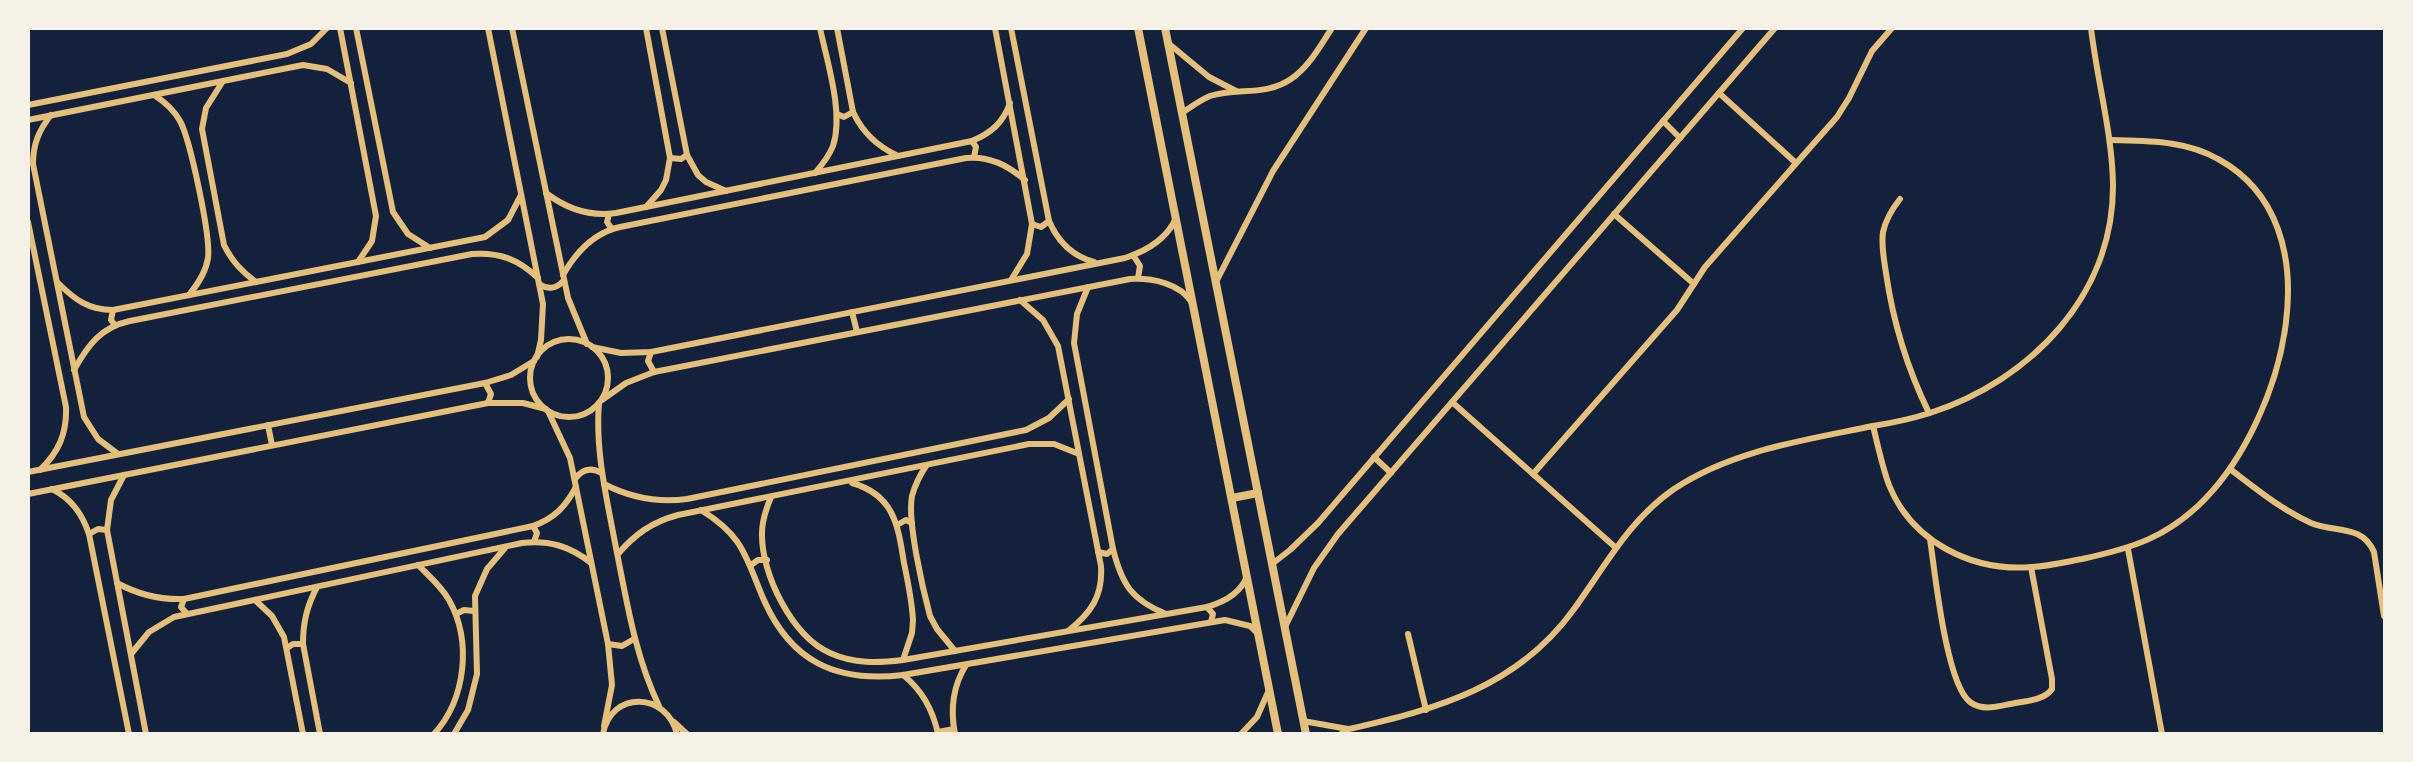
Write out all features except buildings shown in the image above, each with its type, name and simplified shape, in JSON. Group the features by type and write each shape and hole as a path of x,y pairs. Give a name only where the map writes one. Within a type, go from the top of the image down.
{"street":[{"path":"28,105 287,54 311,44 327,28"},
{"path":"340,28 351,83 379,186 399,224 418,242 430,248"},
{"path":"356,28 379,186 375,228 369,246 358,262"},
{"path":"488,28 538,280 543,322 530,382 533,392 547,410 564,442 575,479 608,644 612,685 603,730"},
{"path":"512,28 563,278 573,314 589,346 604,362 608,372 606,391 601,401 598,436 602,473 634,639 645,674 659,706 687,734"},
{"path":"646,28 670,158 666,180 654,200 646,207"},
{"path":"814,173 825,161 832,146 837,114 820,28"},
{"path":"837,28 853,112 859,124 876,143 898,156"},
{"path":"995,28 1032,224 1027,254 1011,280"},
{"path":"1011,28 1049,221 1054,233 1073,253 1098,263"},
{"path":"1138,28 1278,734"},
{"path":"1165,28 1306,734"},
{"path":"1182,113 1211,96 1258,92 1291,79 1305,67 1332,28"},
{"path":"1216,282 1278,162 1366,28"},
{"path":"1272,564 1305,537 1743,28"},
{"path":"1285,628 1325,550 1775,28"},
{"path":"1533,474 1677,310 1712,259 1845,106 1868,57 1892,28"},
{"path":"1341,734 1349,729 1426,710 1458,699 1492,682 1536,651 1572,612 1615,547 1637,520 1662,498 1695,477 1718,466 1785,445 1929,413 1967,398 2036,353 2077,306 2091,282 2108,238 2113,186 2109,140 2091,28"},
{"path":"663,30 687,155 698,175 716,188 727,191"},
{"path":"1168,43 1209,77 1239,93"},
{"path":"287,54 292,60 290,68"},
{"path":"28,120 315,65 351,83"},
{"path":"223,81 206,108 203,140 224,245 232,260 256,282"},
{"path":"1719,93 1796,163"},
{"path":"154,95 180,120 188,143 206,231 208,259 198,284 189,295"},
{"path":"546,193 557,201 582,212 609,214 646,207 972,141 985,136 996,127 1005,116 1010,103"},
{"path":"837,114 844,117 853,112"},
{"path":"51,115 39,133 31,163 81,404 90,429 102,443 118,454"},
{"path":"1663,121 1680,138"},
{"path":"188,143 195,139 203,140"},
{"path":"1873,426 1885,473 1906,515 1930,539 1943,548 1973,561 1992,566 2031,567 2128,549 2180,522 2206,498 2230,470 2260,417 2278,361 2288,288 2285,254 2276,221 2259,192 2247,180 2229,165 2203,151 2170,142 2109,140"},
{"path":"972,141 976,151 974,158"},
{"path":"670,158 681,159 687,155"},
{"path":"74,370 93,340 115,325 472,254 501,255 521,264 544,287 555,288 584,246 603,232 612,229 974,158 1007,165 1025,180"},
{"path":"790,178 793,192"},
{"path":"57,282 88,307 113,310 485,237 508,220 521,195"},
{"path":"1900,199 1888,216 1884,231 1886,271 1893,314 1904,355 1929,413"},
{"path":"609,214 607,222 612,229"},
{"path":"1614,214 1694,284"},
{"path":"28,472 485,383 511,375 536,359 554,343 576,340 589,346 621,353 651,352 1098,263 1133,255 1155,244 1172,226 1176,217"},
{"path":"1032,224 1041,226 1049,221"},
{"path":"28,222 66,407 64,435 50,460 40,470"},
{"path":"206,231 215,232 220,228"},
{"path":"470,241 474,248 472,254"},
{"path":"1133,255 1140,266 1138,278"},
{"path":"28,494 488,403 523,403 566,417 575,417 593,409 626,383 654,372 1138,278 1165,283 1177,289 1188,297 1194,307"},
{"path":"1088,287 1077,314 1076,359 1113,549 1121,578 1130,591 1140,601 1167,614"},
{"path":"1020,300 1043,320 1052,332 1062,362 1102,579 1100,592 1087,615 1067,632"},
{"path":"113,310 111,316 115,325"},
{"path":"852,312 857,332"},
{"path":"651,352 648,361 654,372"},
{"path":"1062,362 1069,358 1076,359"},
{"path":"485,383 491,394 488,403"},
{"path":"604,484 638,498 676,500 1026,430 1049,418 1069,399"},
{"path":"1452,402 1615,547"},
{"path":"66,407 74,408 81,404"},
{"path":"268,425 272,445"},
{"path":"1026,430 1031,438 1029,444"},
{"path":"618,554 630,540 660,520 701,510 1029,444 1054,444 1079,454"},
{"path":"1374,457 1391,473"},
{"path":"926,466 915,486 912,498 912,523 927,603 937,629 955,651"},
{"path":"575,479 584,471 596,470 602,473"},
{"path":"2230,470 2304,519 2330,528 2351,530 2364,536 2374,552 2385,616"},
{"path":"124,475 111,500 107,530 146,734"},
{"path":"848,482 861,485 879,497 892,512 897,525 912,606 912,633 903,660"},
{"path":"117,583 143,595 184,599 533,526 555,516 564,508 576,487"},
{"path":"52,489 72,502 89,534 129,734"},
{"path":"1232,498 1258,493"},
{"path":"771,497 763,522 762,535 766,560 781,599 802,634 829,653 860,662 903,660 1207,607 1228,599 1237,592 1244,584 1247,575"},
{"path":"676,500 674,508 678,515"},
{"path":"701,510 726,528 740,545 751,565 771,615 792,645 823,667 860,676 903,675 1211,622 1238,622 1250,626 1258,634"},
{"path":"897,525 906,520 912,523"},
{"path":"533,526 537,533 534,542"},
{"path":"89,534 98,529 107,530"},
{"path":"1930,539 1946,641 1954,675 1965,697 1976,706 1990,708 2041,698 2052,689 2031,567"},
{"path":"131,654 149,632 161,623 187,614 506,547 534,542 559,544 582,555 591,563"},
{"path":"454,734 468,710 477,674 475,596 483,575 495,557 506,547"},
{"path":"1098,552 1107,554 1113,549"},
{"path":"2128,549 2162,734"},
{"path":"751,565 758,560 766,560"},
{"path":"343,565 347,580"},
{"path":"418,566 440,586 456,614 462,658 458,690 451,709 434,734"},
{"path":"317,587 305,614 303,644 317,732"},
{"path":"184,599 182,607 187,614"},
{"path":"255,600 278,626 287,648 305,733"},
{"path":"912,606 920,608 927,603"},
{"path":"1207,607 1213,614 1211,622"},
{"path":"456,614 464,610 474,611"},
{"path":"1407,634 1426,710"},
{"path":"608,644 622,646 634,639"},
{"path":"287,648 296,643 303,644"},
{"path":"989,645 992,660"},
{"path":"860,662 860,676"},
{"path":"903,675 912,682 928,705 938,733 955,731 952,709 954,693 958,677 966,665"},
{"path":"1240,734 1257,717 1269,689"},
{"path":"603,730 616,711 633,702 646,702 659,706"},
{"path":"673,720 677,734"},
{"path":"1303,721 1349,729"}]}
